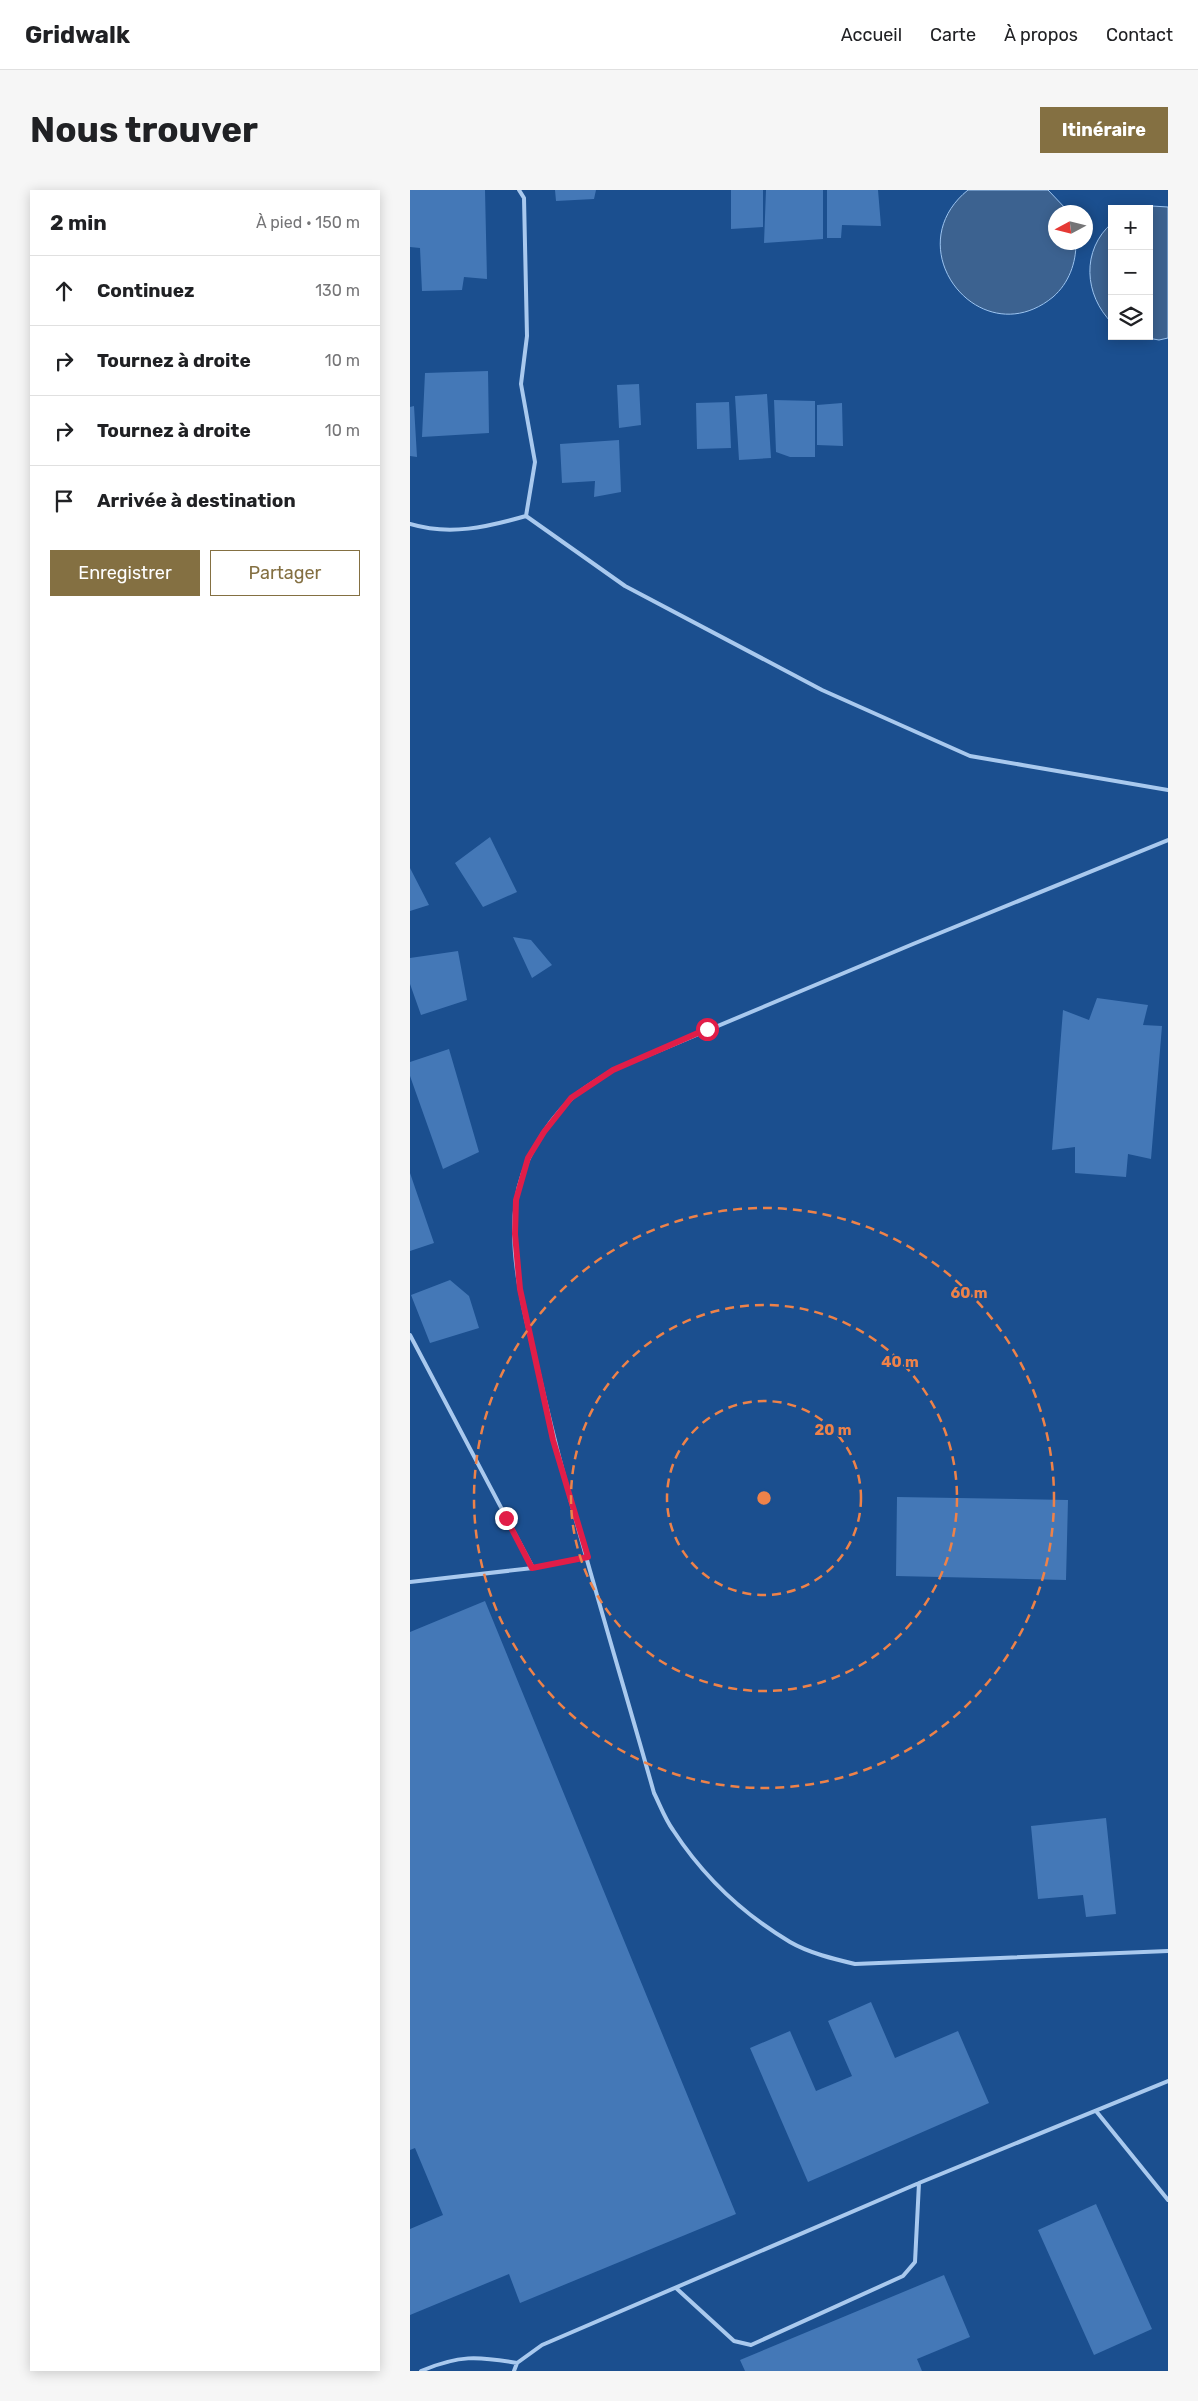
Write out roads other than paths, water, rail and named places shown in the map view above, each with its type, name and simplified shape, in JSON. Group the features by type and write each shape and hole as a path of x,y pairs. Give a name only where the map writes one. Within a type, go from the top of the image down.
{"lane":[{"path":"519,190 524,198 527,336 521,384 535,462 526,516"},
{"path":"410,524 428,529 484,528 526,516"},
{"path":"526,516 625,586 822,690 970,756 1168,790"},
{"path":"1168,840 913,944 621,1067 571,1098 528,1158 516,1200 515,1234 520,1289 553,1440 654,1792 672,1829 714,1884 745,1911 791,1943 827,1957 855,1964 1168,1951"},
{"path":"410,1335 532,1568"},
{"path":"410,1582 532,1568 588,1557"},
{"path":"514,2371 516,2363 542,2345 919,2183 1168,2081"},
{"path":"1096,2111 1168,2200"},
{"path":"676,2288 734,2341 751,2345 903,2276 915,2262 919,2183"},
{"path":"421,2371 446,2360 480,2356 516,2363"}],"water":[{"path":"968,190 1048,190 1062,205 1048,205 1048,250 1076,250 1073,265 1067,279 1053,297 1026,312 999,313 975,305 956,288 944,265 940,240 948,214"},
{"path":"1153,206 1168,207 1168,338 1153,339"},
{"path":"1108,227 1108,318 1096,299 1090,273 1091,259 1095,246"}]}
